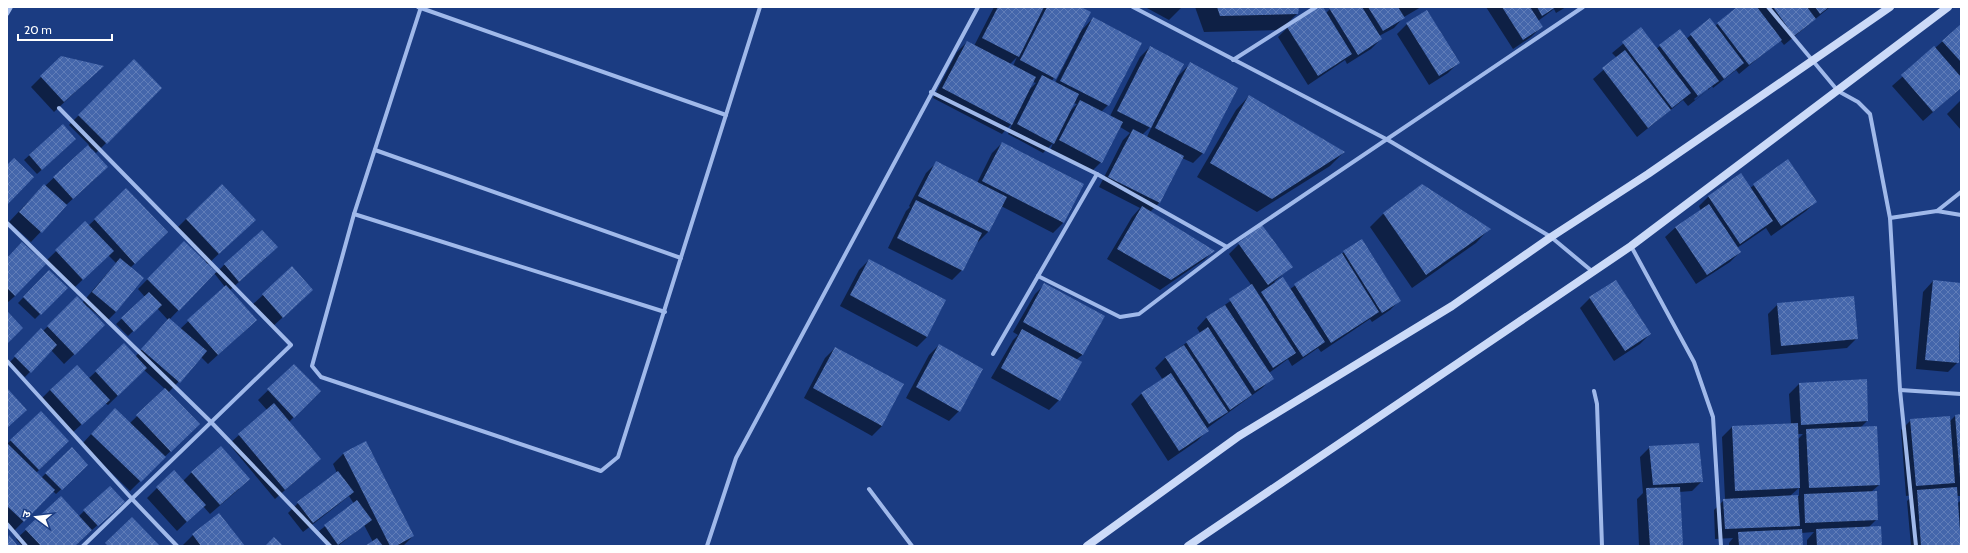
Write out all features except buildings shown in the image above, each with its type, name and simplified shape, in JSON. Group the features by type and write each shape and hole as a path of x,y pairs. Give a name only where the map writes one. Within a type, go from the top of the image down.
{"main road":[{"path":"1087,546 1239,436 1452,306 1550,237 1648,174 1890,7"},
{"path":"1188,546 1631,246 1948,7"}],"street":[{"path":"7,14 11,7"},
{"path":"726,115 420,7 354,214 312,366 321,377 601,471 618,457 665,312 760,7"},
{"path":"707,546 736,458 931,92 978,7"},
{"path":"1133,7 1388,140 1550,237 1593,272"},
{"path":"1233,60 1316,7"},
{"path":"1038,276 1120,317 1139,314 1227,247 1388,140 1583,7"},
{"path":"1768,7 1838,91 1858,102 1870,114 1890,218 1900,390 1916,546"},
{"path":"931,92 1097,174 1227,247"},
{"path":"59,108 291,344 83,546"},
{"path":"375,150 682,258"},
{"path":"993,354 1097,174"},
{"path":"1937,211 1961,192"},
{"path":"1890,218 1937,211 1961,214"},
{"path":"354,214 665,312"},
{"path":"7,223 211,422 330,546"},
{"path":"1631,246 1694,362 1713,417 1721,546"},
{"path":"7,361 132,500 177,546"},
{"path":"1900,390 1961,394"},
{"path":"1594,391 1597,404 1602,546"},
{"path":"869,488 912,546"},
{"path":"7,524 26,546"}]}
